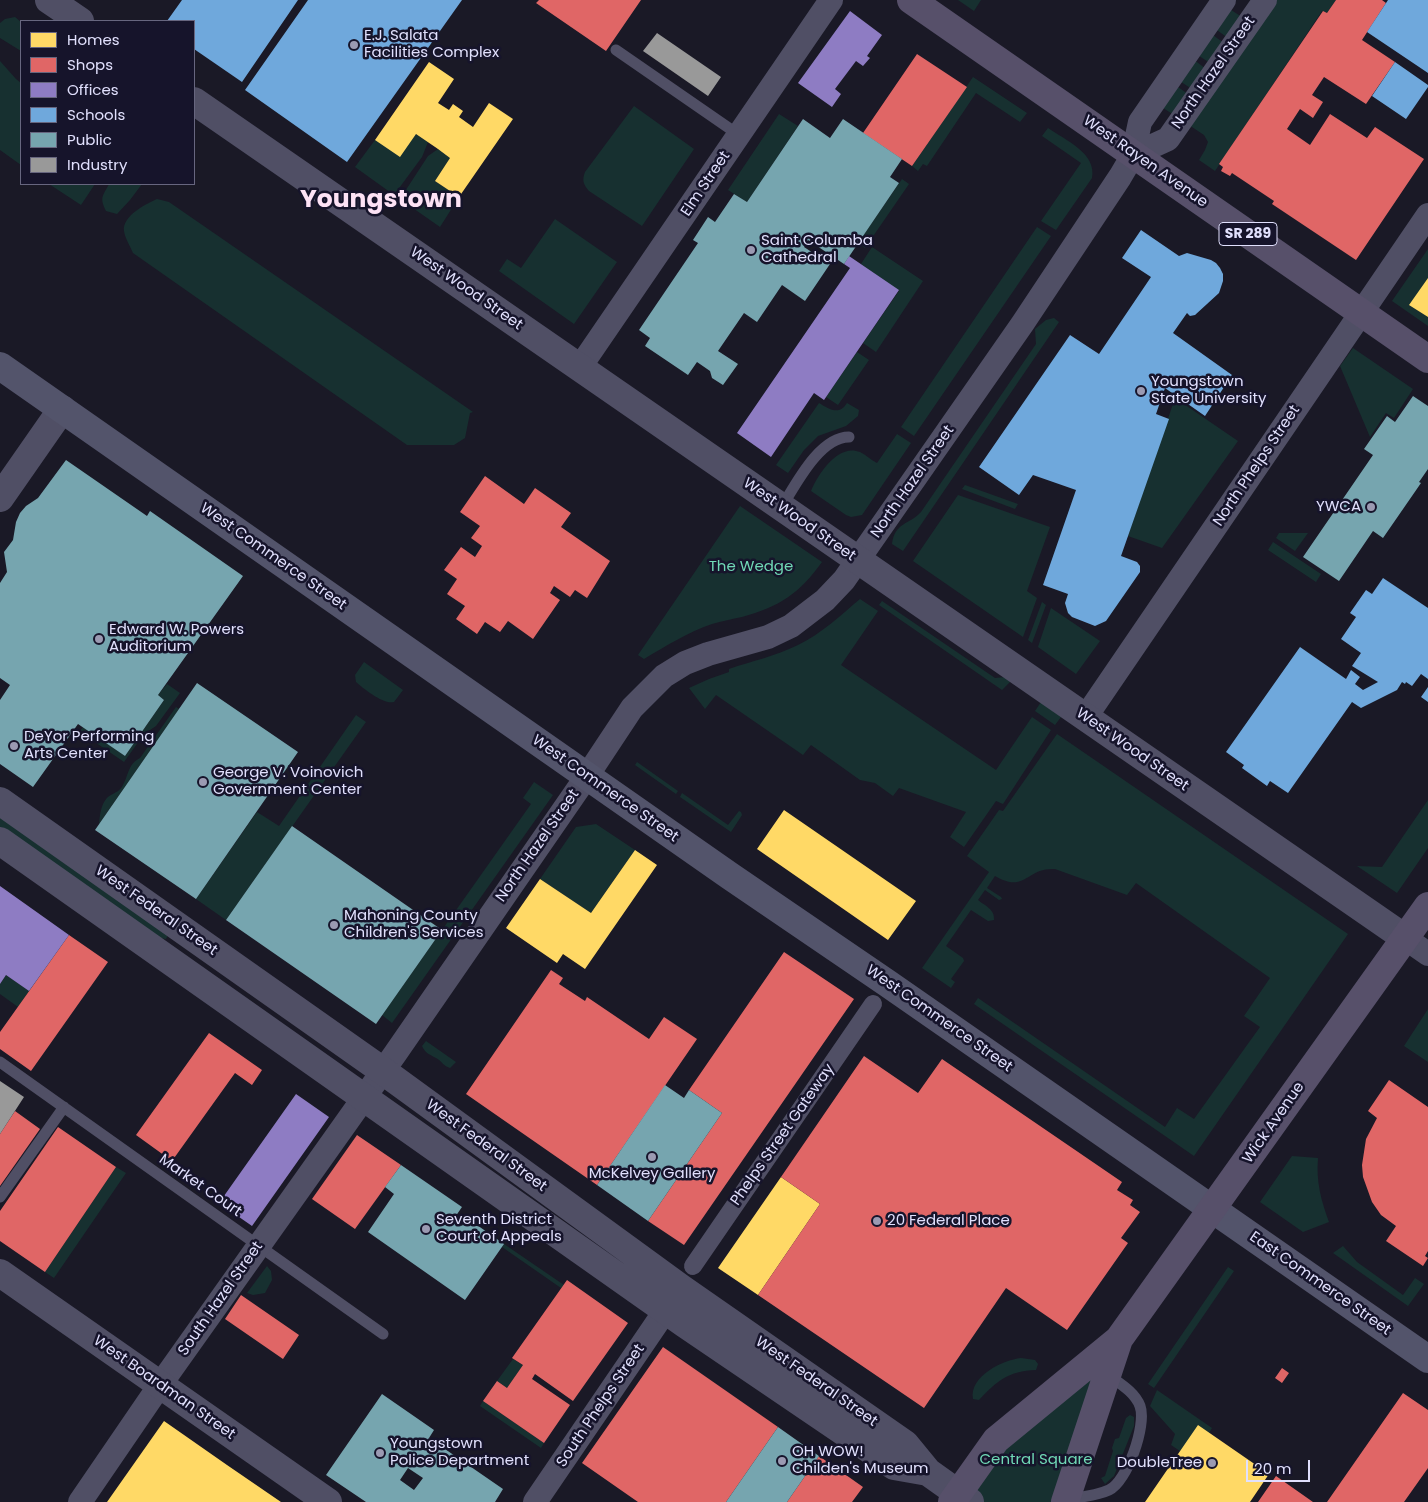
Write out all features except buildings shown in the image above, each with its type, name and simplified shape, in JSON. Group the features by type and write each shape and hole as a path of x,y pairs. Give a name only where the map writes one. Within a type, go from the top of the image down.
{"main road":[{"name":"West Rayen Avenue","path":"911,0 1428,359"},
{"name":"West Commerce Street","path":"0,366 1212,1210"},
{"name":"Wick Avenue","path":"1118,1339 1428,906"},
{"name":"East Commerce Street","path":"1212,1210 1428,1359"},
{"path":"1066,1501 1118,1339"},
{"path":"960,1499 996,1440 1118,1339"}],"street":[{"path":"49,0 79,20"},
{"name":"Elm Street","path":"580,367 831,0"},
{"name":"North Hazel Street","path":"364,1097 587,776 632,708 664,676 693,660 768,636 791,626 825,600 844,580 1020,328 1134,155 1140,122 1224,0"},
{"name":"North Hazel Street","path":"1134,155 1168,139 1265,0"},
{"name":"West Wood Street","path":"195,102 1405,938"},
{"name":"North Phelps Street","path":"1085,718 1428,215"},
{"path":"0,498 62,409"},
{"name":"West Federal Street","path":"0,801 383,1071 680,1288 905,1444 928,1472 960,1499"},
{"name":"West Federal Street","path":"0,840 364,1097 680,1288"},
{"path":"1405,938 1428,954"},
{"name":"Phelps Street Gateway","path":"680,1288 873,1004"},
{"name":"South Hazel Street","path":"80,1502 160,1385 364,1097"},
{"name":"West Boardman Street","path":"0,1273 328,1502"},
{"name":"South Phelps Street","path":"535,1502 680,1288"}],"lane":[{"path":"616,50 739,135"},
{"path":"781,508 818,452 831,443 844,437 849,437"},
{"name":"Market Court","path":"0,1062 383,1334"},
{"path":"0,1197 64,1107"},
{"path":"1066,1501 1110,1490 1120,1482 1138,1434 1142,1419 1140,1407 1133,1394 1107,1374"}],"green space":[{"path":"958,0 981,0 974,11"},
{"path":"1275,0 1336,0 1327,13 1322,11 1215,171 1199,160 1208,142 1204,135 1189,125"},
{"path":"1228,8 1242,17 1228,38 1214,28"},
{"path":"15,17 20,21 20,50 0,38 0,23 5,19"},
{"path":"1210,33 1224,43 1210,63 1196,54"},
{"path":"1193,59 1206,69 1192,89 1178,80"},
{"path":"0,61 20,82 20,164 0,150"},
{"path":"973,77 1027,113 1020,122 976,93 927,166 923,164 918,171 912,166"},
{"path":"1175,85 1188,94 1174,115 1160,106"},
{"path":"634,106 694,149 642,226 589,191 583,180 585,172"},
{"path":"779,114 798,126 747,202 728,190"},
{"path":"1048,128 1085,154 1090,161 1092,169 1092,178 1056,230 1041,221 1081,163 1042,136"},
{"path":"416,134 428,142 422,157 394,195 355,167 375,140"},
{"path":"438,149 450,158 435,181 459,197 440,227 400,199 428,156"},
{"path":"902,179 909,184 865,248 858,243"},
{"path":"51,185 94,185 81,205"},
{"path":"109,185 141,185 117,214 106,211 103,197"},
{"path":"157,199 169,202 473,412 470,413 465,438 454,445 407,445 133,253 125,236 124,226 136,211"},
{"path":"555,219 617,262 574,324 499,271 507,259 521,268"},
{"path":"1037,227 1051,236 914,436 901,427"},
{"path":"872,247 923,281 876,352 863,343 899,291 861,264"},
{"path":"1428,249 1428,278 1410,305 1428,317 1428,326 1392,301"},
{"path":"1054,318 1059,322 903,551 892,544 899,528 921,512 1036,344 1035,329 1046,320"},
{"path":"1353,348 1413,389 1394,418 1386,413 1370,437 1340,366"},
{"path":"857,352 869,360 838,405 826,397"},
{"path":"1175,398 1238,441 1162,548 1128,536"},
{"path":"819,403 830,409 837,410 844,407 847,403 859,410 858,416 846,426 818,436 804,450 788,473 776,465"},
{"path":"897,434 911,443 862,515 851,517 846,515 811,491 824,469 837,456 852,450 860,452 877,463"},
{"path":"965,485 1018,504 1015,509 962,489"},
{"path":"958,495 1050,527 1027,591 1037,598 1023,637 913,561"},
{"name":"The Wedge","path":"740,506 822,562 797,590 767,609 703,627 644,659 638,655"},
{"path":"1279,533 1308,533 1295,551 1276,538"},
{"path":"1273,542 1321,574 1316,582 1268,550"},
{"path":"860,599 878,611 841,665 996,770 1032,717 1051,730 1003,804 996,801 964,847 950,837 966,812 899,788 893,796 875,783 860,780 811,745 803,755 716,695 705,709 689,688 729,672 729,669 790,649 806,641 823,630"},
{"path":"882,601 995,678 1006,677 1011,681 1002,690 879,605"},
{"path":"1042,602 1046,605 1032,643 1028,640"},
{"path":"1051,608 1100,641 1076,674 1038,647"},
{"path":"364,662 403,690 394,702 380,699 356,682 355,675"},
{"path":"167,684 180,693 156,726 144,734 124,762 89,738 84,739 77,735 83,727 125,756 164,700 158,695"},
{"path":"1041,702 1061,717 1055,725 1035,711"},
{"path":"176,707 179,709 99,824 105,800 122,787 133,763 140,758"},
{"path":"356,715 366,722 226,920 196,899 257,812 279,826"},
{"path":"1057,734 1348,934 1194,1156 974,1004 978,998 1165,1127 1177,1108 1194,1119 1260,1027 1244,1016 1270,978 1136,883 1127,895 1055,869 1045,869 1020,881 1013,882 1005,881 995,876 987,888 1002,899 999,900 985,890 978,900 991,910 994,920 988,921 971,910 946,946 963,958 964,961 951,979 955,982 951,988 922,968 989,872 967,856 999,810 1003,811"},
{"path":"637,762 678,791 676,794 635,765"},
{"path":"534,782 553,795 392,1023 382,1015 531,804 523,798"},
{"path":"682,793 728,825 739,811 742,815 731,832 680,797"},
{"path":"1428,800 1428,848 1397,893 1357,866 1382,867"},
{"path":"0,815 168,935 166,939 160,938 0,830"},
{"path":"596,824 635,850 591,913 540,879 576,827"},
{"path":"6,975 29,991 18,1007 0,994 0,984"},
{"path":"1428,1009 1428,1062 1404,1046"},
{"path":"426,1041 456,1062 450,1068 428,1054 422,1046"},
{"path":"1292,1156 1318,1158 1320,1191 1329,1222 1303,1232 1260,1202"},
{"path":"116,1167 126,1173 54,1278 45,1272"},
{"path":"504,1244 564,1285 561,1288 502,1247"},
{"path":"1343,1246 1357,1262 1403,1295 1415,1278 1424,1284 1408,1306 1333,1253"},
{"path":"267,1266 271,1271 272,1280 265,1293 253,1295 247,1293"},
{"path":"1228,1267 1234,1271 1154,1388 1148,1384"},
{"name":"Central Square","path":"1119,1339 1065,1502 952,1502"},
{"path":"1021,1358 1035,1360 1038,1364 1036,1370 1010,1375 998,1382 979,1400 973,1399 976,1383 982,1376 1005,1362"},
{"path":"513,1359 523,1365 507,1388 497,1381"},
{"path":"1157,1390 1212,1428 1209,1433 1180,1451 1171,1445 1175,1434 1150,1406"},
{"path":"483,1401 544,1443 541,1448 480,1406"},
{"path":"1130,1415 1134,1417 1134,1426 1114,1476 1105,1484 1101,1478 1105,1476 1115,1439 1119,1438 1126,1418"}],"place":[{"name":"E.J. Salata Facilities Complex","path":"354,45"},
{"name":"Saint Columba Cathedral","path":"751,250"},
{"name":"Youngstown State University","path":"1141,391"},
{"name":"YWCA","path":"1371,507"},
{"name":"Edward W. Powers Auditorium","path":"99,639"},
{"name":"DeYor Performing Arts Center","path":"14,746"},
{"name":"George V. Voinovich Government Center","path":"203,782"},
{"name":"Mahoning County Children's Services","path":"334,925"},
{"name":"McKelvey Gallery","path":"652,1157"},
{"name":"20 Federal Place","path":"877,1221"},
{"name":"Seventh District Court of Appeals","path":"426,1229"},
{"name":"Youngstown Police Department","path":"380,1453"},
{"name":"OH WOW! Childen's Museum","path":"782,1461"},
{"name":"DoubleTree","path":"1212,1463"}],"district":[{"name":"Youngstown","path":"381,201"}]}
